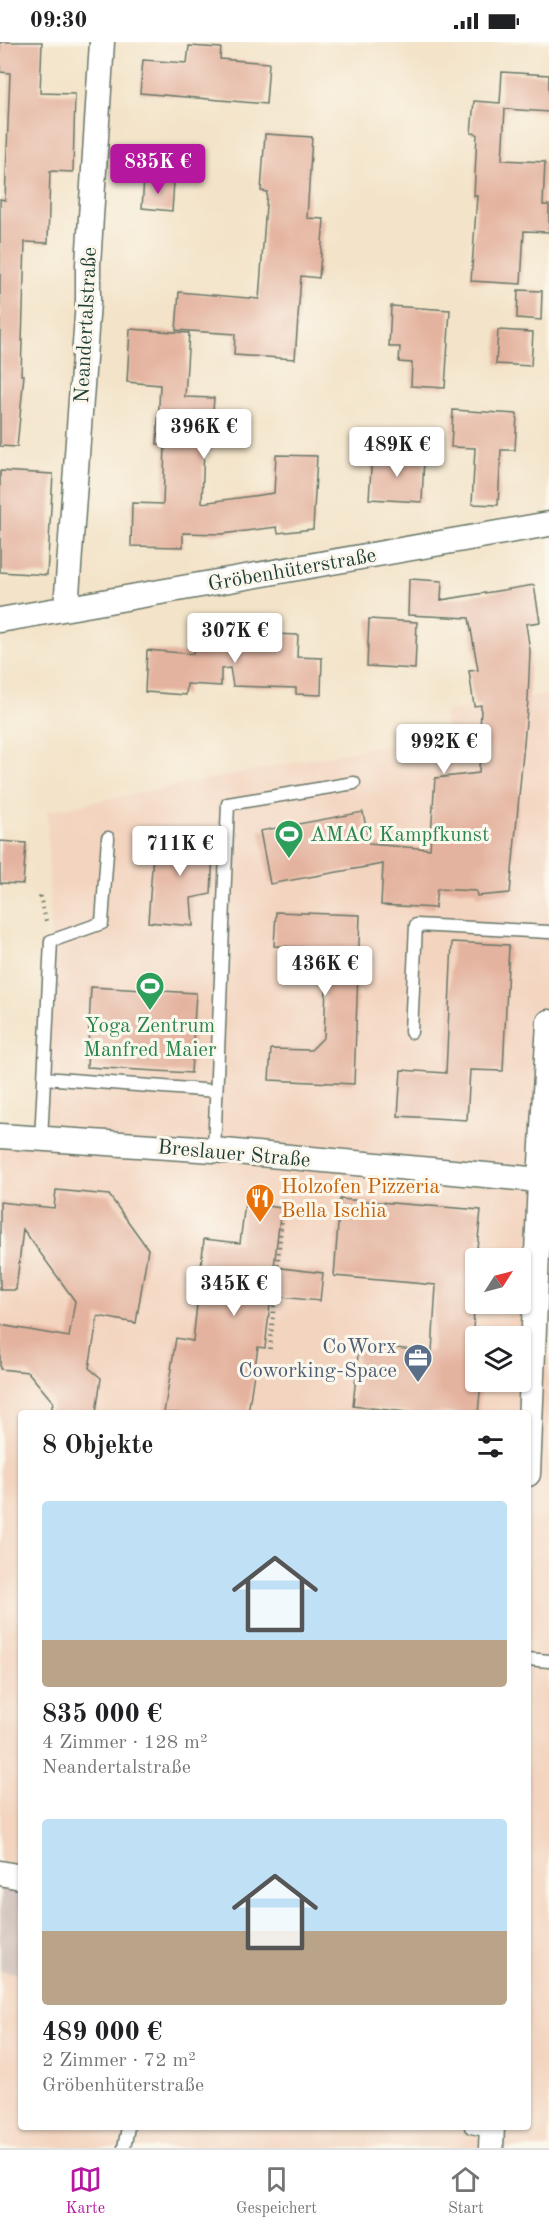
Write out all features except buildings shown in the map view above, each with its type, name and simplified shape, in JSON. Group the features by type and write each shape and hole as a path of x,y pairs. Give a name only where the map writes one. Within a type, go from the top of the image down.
{"street":[{"name":"Neandertalstraße","path":"66,608 88,302 88,265 102,42"},
{"name":"Gröbenhüterstraße","path":"0,620 549,524"},
{"path":"531,1410 549,1022"},
{"name":"Breslauer Straße","path":"0,1136 214,1150 540,1180"},
{"path":"0,1873 18,1876"}],"lane":[{"path":"214,1150 228,804 354,783"},
{"path":"41,1140 51,941 102,923 108,838"},
{"path":"411,1032 416,926 549,932"},
{"path":"44,1078 216,1091"},
{"path":"531,1659 549,1661"},
{"path":"124,2148 127,2130"}],"path":[{"path":"270,1349 288,1157"}],"shaded area":[{"path":"549,694 549,2148 0,2148 0,1136 40,1140 51,941 47,811 445,733 445,712"},
{"path":"0,1889 18,1892 18,1974 0,1971"}],"place":[{"name":"AMAC Kampfkunst","path":"289,860"},
{"name":"Yoga Zentrum Manfred Maier","path":"150,1012"},
{"name":"Holzofen Pizzeria Bella Ischia","path":"260,1224"},
{"name":"CoWorx Coworking-Space","path":"418,1384"}]}
